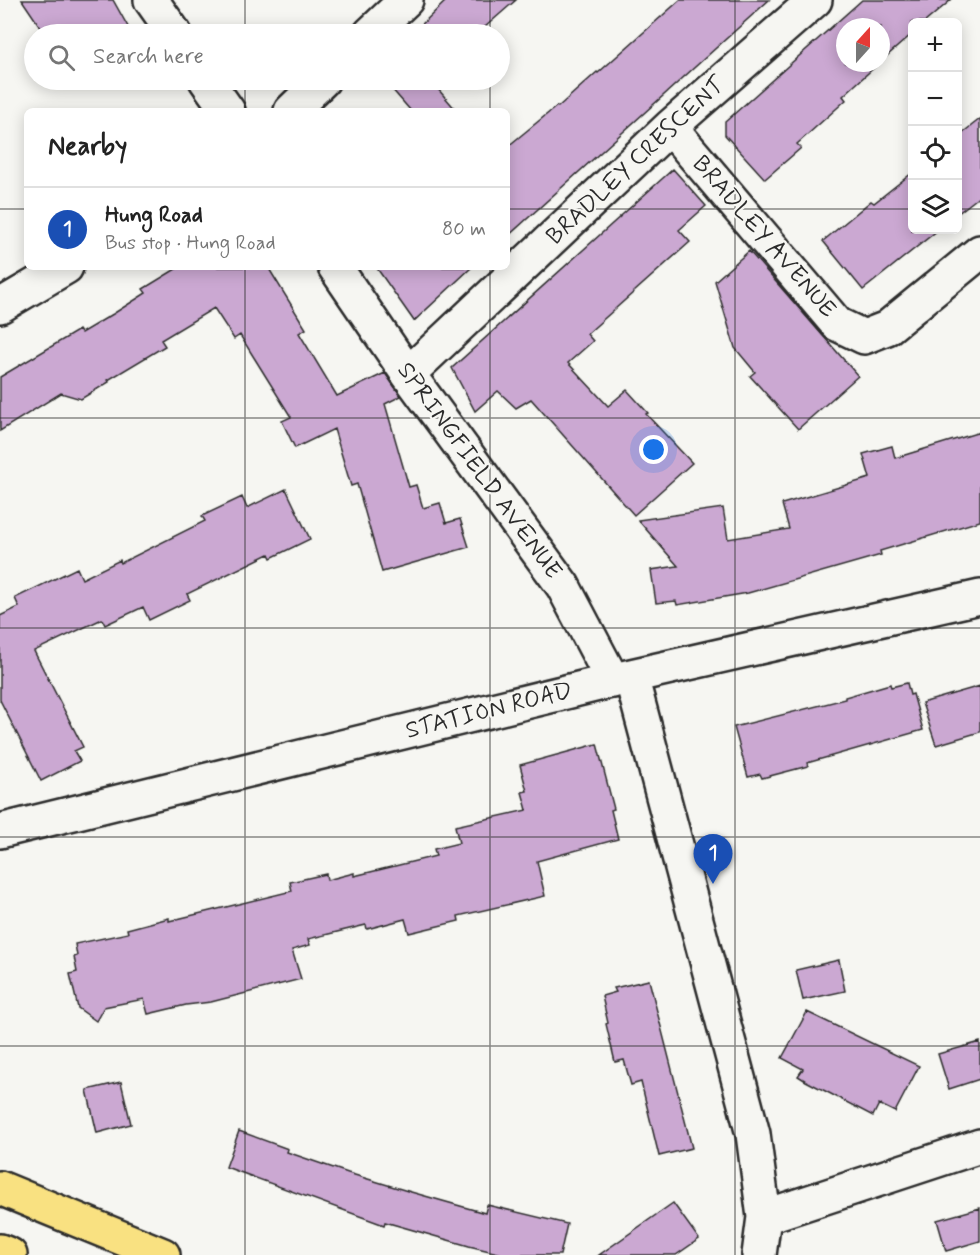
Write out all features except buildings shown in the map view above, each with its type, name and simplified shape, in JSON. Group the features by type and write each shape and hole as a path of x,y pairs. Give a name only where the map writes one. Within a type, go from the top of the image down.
{"highway":[{"path":"0,1188 163,1255"},
{"path":"0,1251 10,1255"}],"street":[{"path":"151,0 168,24"},
{"path":"381,24 406,0"},
{"name":"BRADLEY CRESCENT","path":"408,374 670,127 815,0"},
{"path":"213,90 226,108"},
{"path":"294,108 313,90"},
{"name":"BRADLEY AVENUE","path":"670,127 837,324 864,337 887,328 980,252"},
{"path":"0,306 61,270"},
{"name":"SPRINGFIELD AVENUE","path":"337,270 408,374 563,586 622,679 753,1134 764,1217 759,1255"},
{"name":"STATION ROAD","path":"0,831 622,679 980,597"},
{"path":"764,1217 980,1146"}],"place":[{"name":"Hung Road","path":"713,884"}]}
